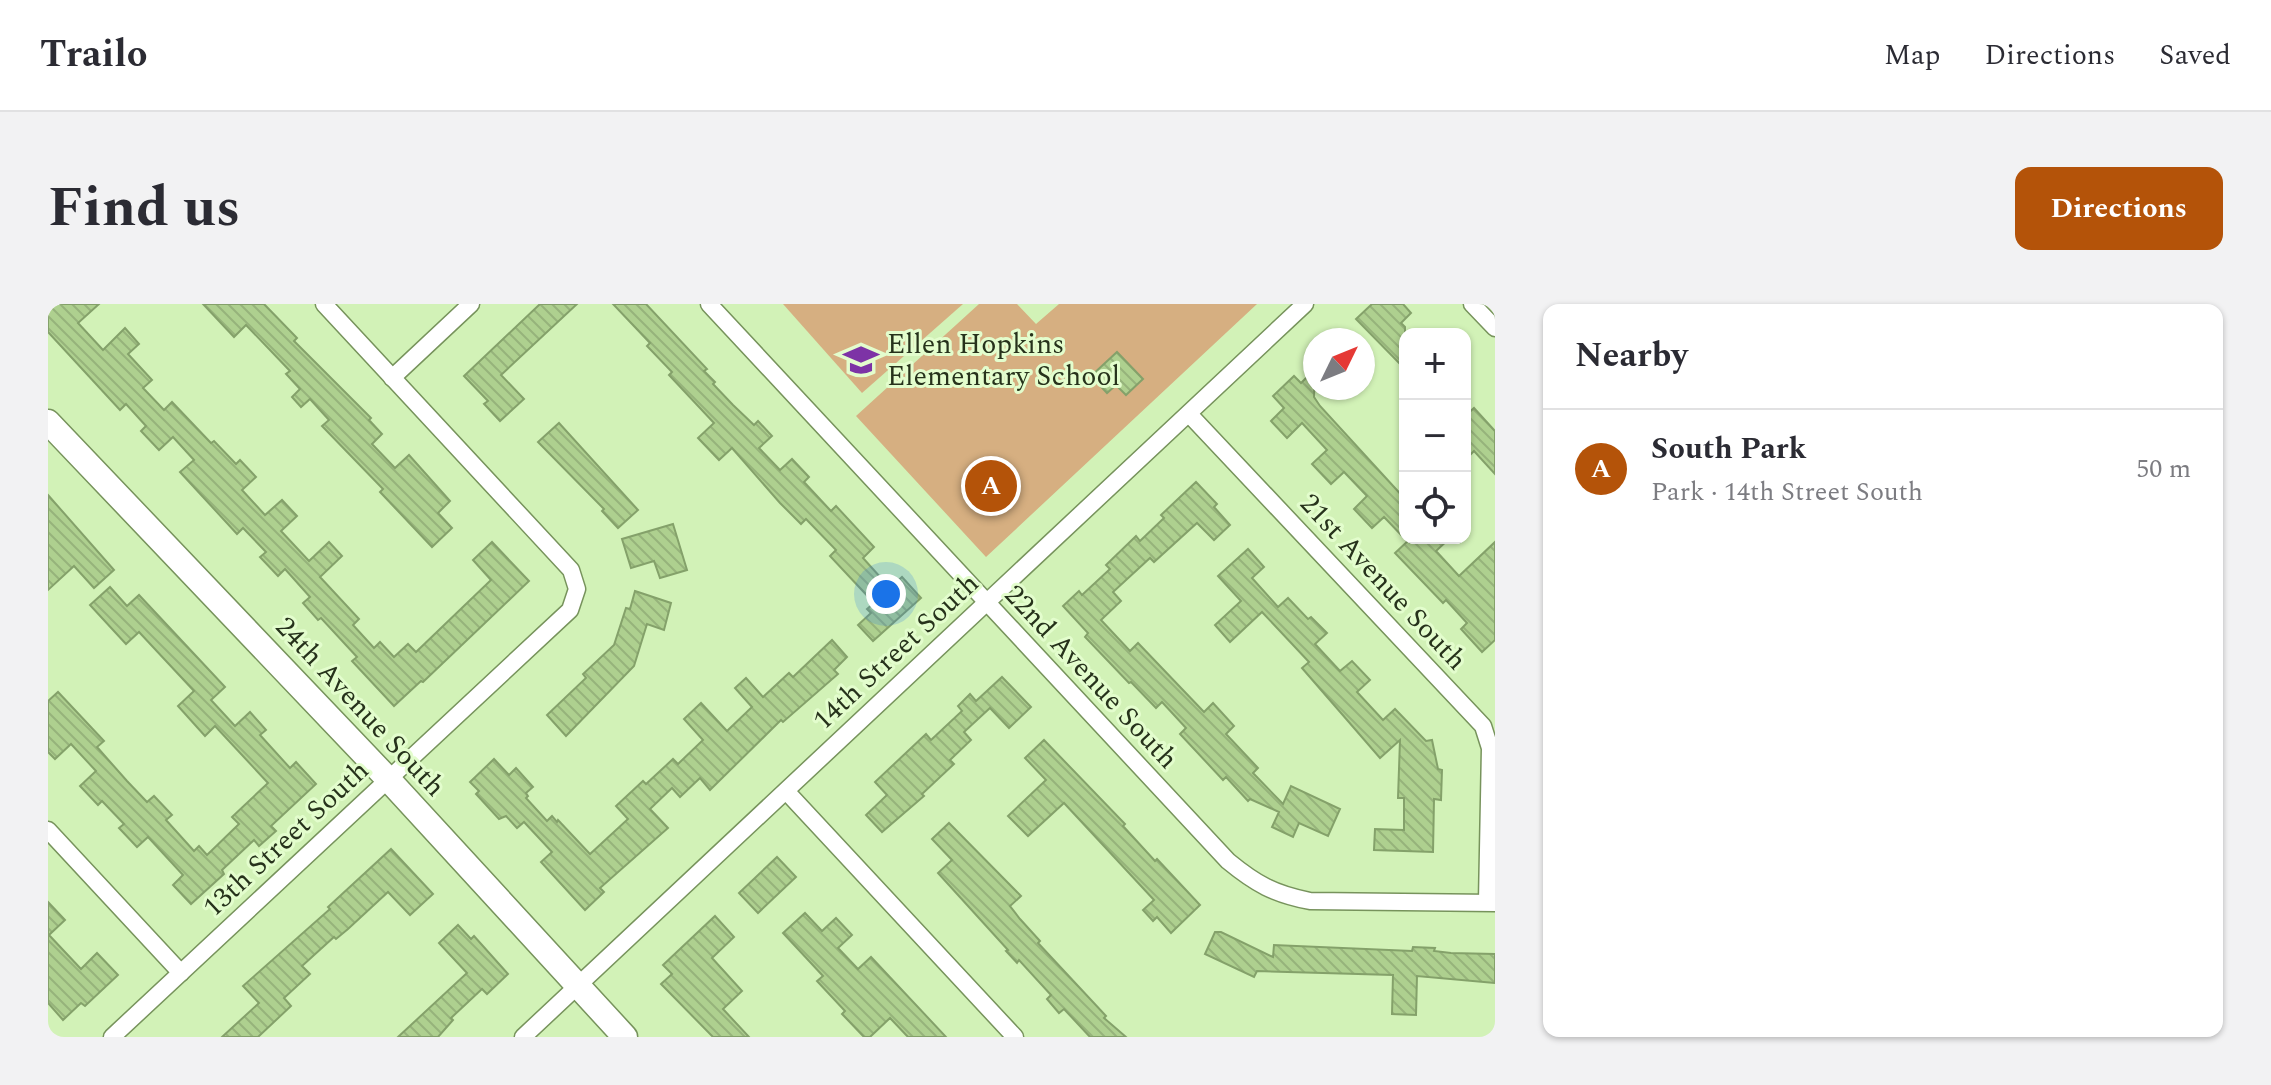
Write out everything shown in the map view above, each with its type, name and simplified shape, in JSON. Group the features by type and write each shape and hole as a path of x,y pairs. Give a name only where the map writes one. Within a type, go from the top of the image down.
{"street":[{"path":"324,304 392,378 471,304"},
{"name":"22nd Avenue South","path":"709,304 1228,861 1255,883 1283,896 1310,901 1491,903"},
{"name":"14th Street South","path":"523,1037 1305,304"},
{"path":"1472,304 1495,328"},
{"name":"13th Street South","path":"112,1037 570,610 577,589 571,570 392,378"},
{"name":"21st Avenue South","path":"1189,414 1489,721 1491,903"},
{"name":"24th Avenue South","path":"48,422 388,779 625,1037"},
{"path":"786,791 1015,1037"},
{"path":"48,830 181,973"}],"shaded area":[{"name":"Ellen Hopkins Elementary School","path":"783,304 963,304 862,393"},
{"path":"979,304 1017,304 1036,324 1059,304 1257,304 986,557 856,416"}],"building":[{"path":"48,304 99,304 78,323 103,350 125,328 139,344 128,354 152,380 143,388 164,410 172,402 211,443 214,441 236,464 240,460 256,477 242,490 265,515 282,500 297,516 281,531 309,561 329,542 342,556 320,577 359,619 353,625 374,648 380,642 394,657 408,644 416,652 491,580 473,560 492,542 529,581 394,706 352,661 357,657 303,603 310,597 285,569 278,576 260,557 266,552 243,528 237,534 180,472 194,460 173,437 159,450 141,431 146,426 126,404 120,410 48,332"},
{"path":"203,304 264,304 297,338 294,341 371,418 369,420 382,434 372,444 395,468 409,455 450,501 438,513 452,528 432,547 380,492 383,489 322,426 329,420 310,399 301,407 292,397 300,389 286,374 290,371 246,325 234,337"},
{"path":"540,304 577,304 501,375 524,399 500,421 484,404 488,401 464,376"},
{"path":"613,304 646,304 707,369 704,371 715,382 713,384 733,405 754,425 758,421 772,436 759,448 780,470 792,459 809,477 804,482 831,511 836,506 874,547 863,558 890,588 902,577 921,598 873,641 858,625 871,613 867,609 874,603 830,556 836,550 806,519 801,524 732,448 719,460 698,438 714,423 669,375 672,372 647,346 650,343"},
{"path":"1372,304 1403,304 1411,313 1401,323 1405,328 1399,328 1399,363 1375,338 1375,328 1365,328 1356,319"},
{"path":"1117,352 1143,379 1126,395 1116,385 1107,393 1091,376"},
{"path":"1294,376 1301,383 1303,381 1303,400 1316,400 1399,492 1399,533 1384,517 1372,528 1354,509 1367,496 1344,472 1331,484 1312,464 1327,450 1302,423 1287,438 1271,421 1284,408 1273,396"},
{"path":"1474,408 1495,431 1495,474 1474,451 1471,454 1471,411"},
{"path":"559,423 638,510 618,528 602,511 604,509 538,442"},
{"path":"1196,482 1217,504 1214,507 1230,525 1214,540 1197,523 1154,562 1150,558 1113,592 1121,601 1101,620 1130,651 1138,643 1204,712 1213,703 1234,726 1226,734 1258,768 1253,773 1283,804 1291,786 1340,809 1328,836 1299,823 1293,837 1272,827 1279,812 1250,799 1248,801 1226,777 1223,780 1180,734 1186,728 1162,702 1156,708 1129,683 1085,637 1088,633 1063,606 1079,591 1082,595 1110,569 1106,565 1136,536 1140,541 1164,518 1161,515"},
{"path":"48,495 114,570 94,588 74,566 48,590"},
{"path":"673,524 687,570 660,578 654,561 631,568 622,539"},
{"path":"1495,542 1495,640 1482,652 1461,629 1467,623 1395,553 1405,544 1444,544 1436,551 1459,576"},
{"path":"1248,549 1264,567 1252,578 1278,607 1288,598 1327,633 1315,644 1340,671 1352,661 1370,680 1357,692 1383,720 1395,709 1426,741 1432,740 1438,769 1442,770 1441,800 1434,799 1433,852 1374,850 1375,829 1404,830 1404,798 1398,798 1400,740 1380,758 1302,668 1309,662 1262,612 1230,642 1215,625 1241,601 1218,576"},
{"path":"110,587 127,606 139,595 225,687 211,700 235,726 250,712 266,730 260,735 290,768 296,762 316,784 271,826 276,831 259,846 254,840 222,870 224,874 191,904 173,885 183,875 148,837 137,847 119,828 124,824 102,801 98,805 80,786 96,771 71,744 55,759 48,752 48,701 58,692 104,741 97,747 127,781 147,802 154,796 172,815 166,820 194,851 199,846 207,855 239,824 232,817 268,783 215,726 205,736 178,706 194,691 139,632 126,644 90,605"},
{"path":"635,591 671,603 664,630 647,624 634,666 566,736 547,715 586,678 583,674 614,645"},
{"path":"832,640 847,657 834,670 838,674 783,722 781,720 710,790 700,778 680,797 672,788 650,809 668,828 600,888 604,892 585,910 541,862 552,852 524,822 517,828 506,816 499,819 476,794 479,791 470,782 494,759 509,775 516,768 533,787 526,793 526,798 547,821 552,816 558,820 590,854 628,819 616,806 673,759 678,764 703,740 684,719 701,703 727,731 752,707 735,688 746,678 763,697 789,673 793,677"},
{"path":"1002,677 1031,707 1009,728 990,708 964,732 971,740 950,760 954,764 922,794 924,796 882,832 866,815 887,795 875,782 926,734 931,740 962,711 958,706 970,694 976,701"},
{"path":"1044,740 1125,824 1123,826 1155,861 1157,859 1200,905 1171,933 1157,917 1153,921 1143,910 1154,900 1064,803 1028,836 1008,816 1046,780 1025,758"},
{"path":"949,823 1021,896 1010,906 1040,941 1038,943 1106,1016 1104,1018 1126,1037 1090,1037 1064,1009 1059,1013 1047,999 1051,995 1019,960 1017,963 938,873 952,860 932,839"},
{"path":"391,849 433,894 410,915 388,892 302,966 310,974 284,998 291,1006 258,1037 222,1037 259,1003 243,986 330,909 328,907"},
{"path":"777,857 796,877 758,913 739,893"},
{"path":"48,902 65,920 49,935 81,969 97,953 118,975 85,1006 81,1003 63,1020 48,1003"},
{"path":"805,913 822,931 836,918 852,935 838,948 858,969 871,957 946,1037 908,1037 890,1018 870,1037 864,1037 817,981 823,976 783,933"},
{"path":"715,916 734,937 712,958 742,991 723,1009 749,1037 713,1037 661,984 672,974 663,965"},
{"path":"458,925 471,939 474,936 508,974 487,994 482,989 451,1018 453,1020 438,1037 398,1037 467,973 439,943"},
{"path":"1215,932 1273,957 1274,945 1412,951 1413,947 1435,948 1434,951 1451,953 1495,954 1495,983 1417,976 1416,1015 1392,1014 1393,975 1257,971 1254,977 1205,954"}],"place":[{"name":"Ellen Hopkins Elementary School","path":"861,360"},
{"name":"South Park","path":"991,486"}]}
